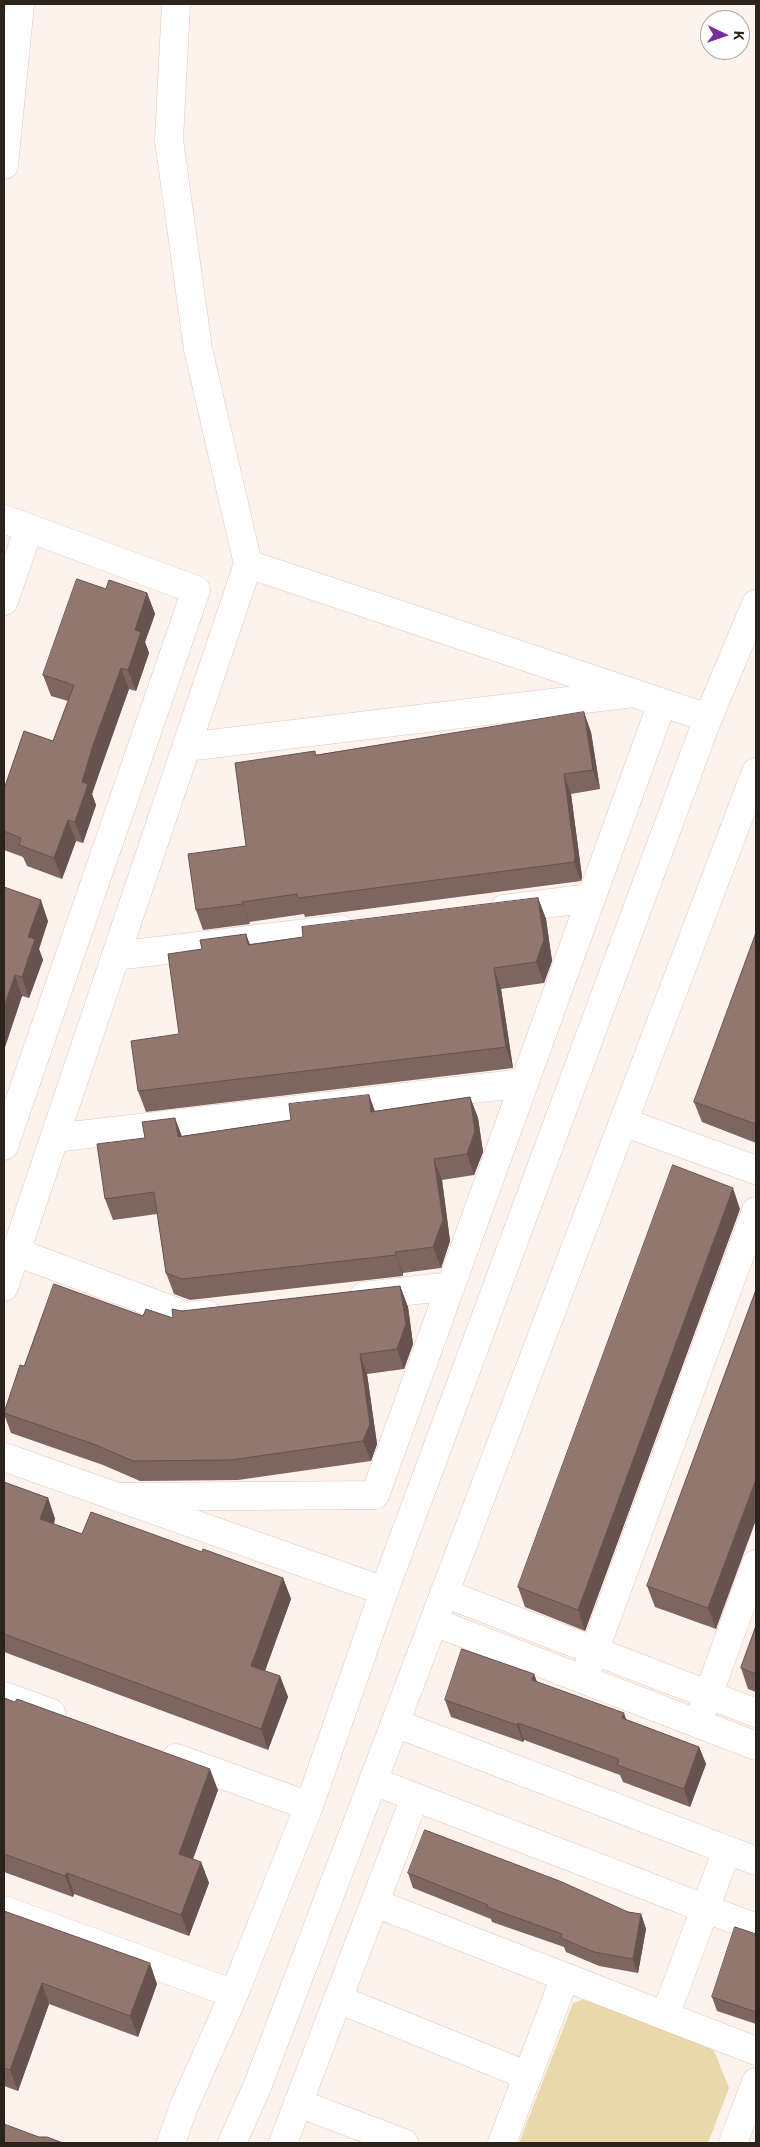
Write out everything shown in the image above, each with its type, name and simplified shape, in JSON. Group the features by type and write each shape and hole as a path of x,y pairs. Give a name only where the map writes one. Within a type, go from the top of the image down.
{"street":[{"path":"4,164 20,4"},
{"path":"4,1287 248,564 198,349 169,140 176,4"},
{"path":"4,519 196,590 4,1146"},
{"path":"4,601 29,528"},
{"path":"248,564 708,718"},
{"path":"171,2143 184,2106 234,1994 309,1806 384,1590 708,718 756,604"},
{"path":"186,747 633,693"},
{"path":"119,1497 375,1495 662,703"},
{"path":"232,2143 260,2078 756,772"},
{"path":"482,911 591,898"},
{"path":"116,956 363,926"},
{"path":"54,1138 524,1083"},
{"path":"623,1122 756,1170"},
{"path":"584,1680 756,1211"},
{"path":"16,1252 188,1316 227,1312"},
{"path":"344,1298 451,1286"},
{"path":"4,1457 384,1590"},
{"path":"698,1723 756,1564"},
{"path":"444,1593 756,1713"},
{"path":"434,1622 756,1746"},
{"path":"4,1696 78,1722"},
{"path":"395,1723 756,1862"},
{"path":"152,1749 309,1806"},
{"path":"373,1781 756,1928"},
{"path":"283,2143 415,1797"},
{"path":"665,2016 727,1850"},
{"path":"375,1903 756,2051"},
{"path":"4,1910 234,1994"},
{"path":"502,2143 565,1978"},
{"path":"338,1999 528,2076"},
{"path":"733,2143 756,2082"},
{"path":"298,2103 404,2143"}],"shaded area":[{"path":"587,1998 712,2046 729,2088 708,2143 519,2143 573,2003"}],"building":[{"path":"77,579 106,589 109,580 147,593 135,630 141,632 128,670 121,668 93,745 82,782 88,784 75,822 68,820 54,858 19,845 21,838 4,831 4,789 24,731 53,741 74,685 43,675"},
{"path":"584,712 593,770 564,774 575,857 574,862 298,898 297,894 196,910 188,854 246,846 235,763 315,751 315,755"},
{"path":"4,887 41,900 28,937 35,939 22,977 15,975 4,1007"},
{"path":"538,898 544,940 536,962 494,968 506,1047 138,1091 131,1041 179,1034 168,954 202,949 200,940 246,934 248,945 303,937 302,927"},
{"path":"756,933 756,1124 694,1102"},
{"path":"369,1095 371,1112 470,1097 475,1131 467,1154 434,1159 443,1220 433,1247 395,1252 396,1255 182,1279 166,1273 154,1192 105,1199 97,1144 145,1138 142,1122 175,1118 178,1137 291,1120 289,1104"},
{"path":"673,1165 733,1188 578,1610 518,1587"},
{"path":"54,1284 143,1316 146,1309 173,1318 172,1309 182,1311 400,1286 406,1324 397,1349 360,1354 370,1424 363,1441 231,1460 133,1461 96,1445 4,1413 20,1365 24,1366"},
{"path":"756,1290 756,1479 708,1608 647,1586"},
{"path":"4,1482 48,1498 40,1519 82,1534 91,1512 202,1552 203,1549 283,1578 251,1666 280,1676 261,1729 4,1634"},
{"path":"756,1626 756,1674 741,1668"},
{"path":"462,1649 534,1674 532,1680 624,1713 622,1718 699,1747 684,1789 617,1765 619,1759 518,1723 517,1725 445,1700"},
{"path":"4,1698 15,1702 17,1699 210,1769 179,1854 201,1862 181,1915 67,1873 65,1876 4,1854"},
{"path":"425,1830 562,1882 628,1912 641,1914 633,1959 594,1952 561,1938 562,1934 487,1907 488,1905 408,1873"},
{"path":"4,1911 150,1963 130,2016 42,1983 10,2070 4,2068"},
{"path":"735,1927 756,1934 756,2012 712,1997"},
{"path":"4,2124 39,2137 47,2137 63,2143 4,2143"}]}
